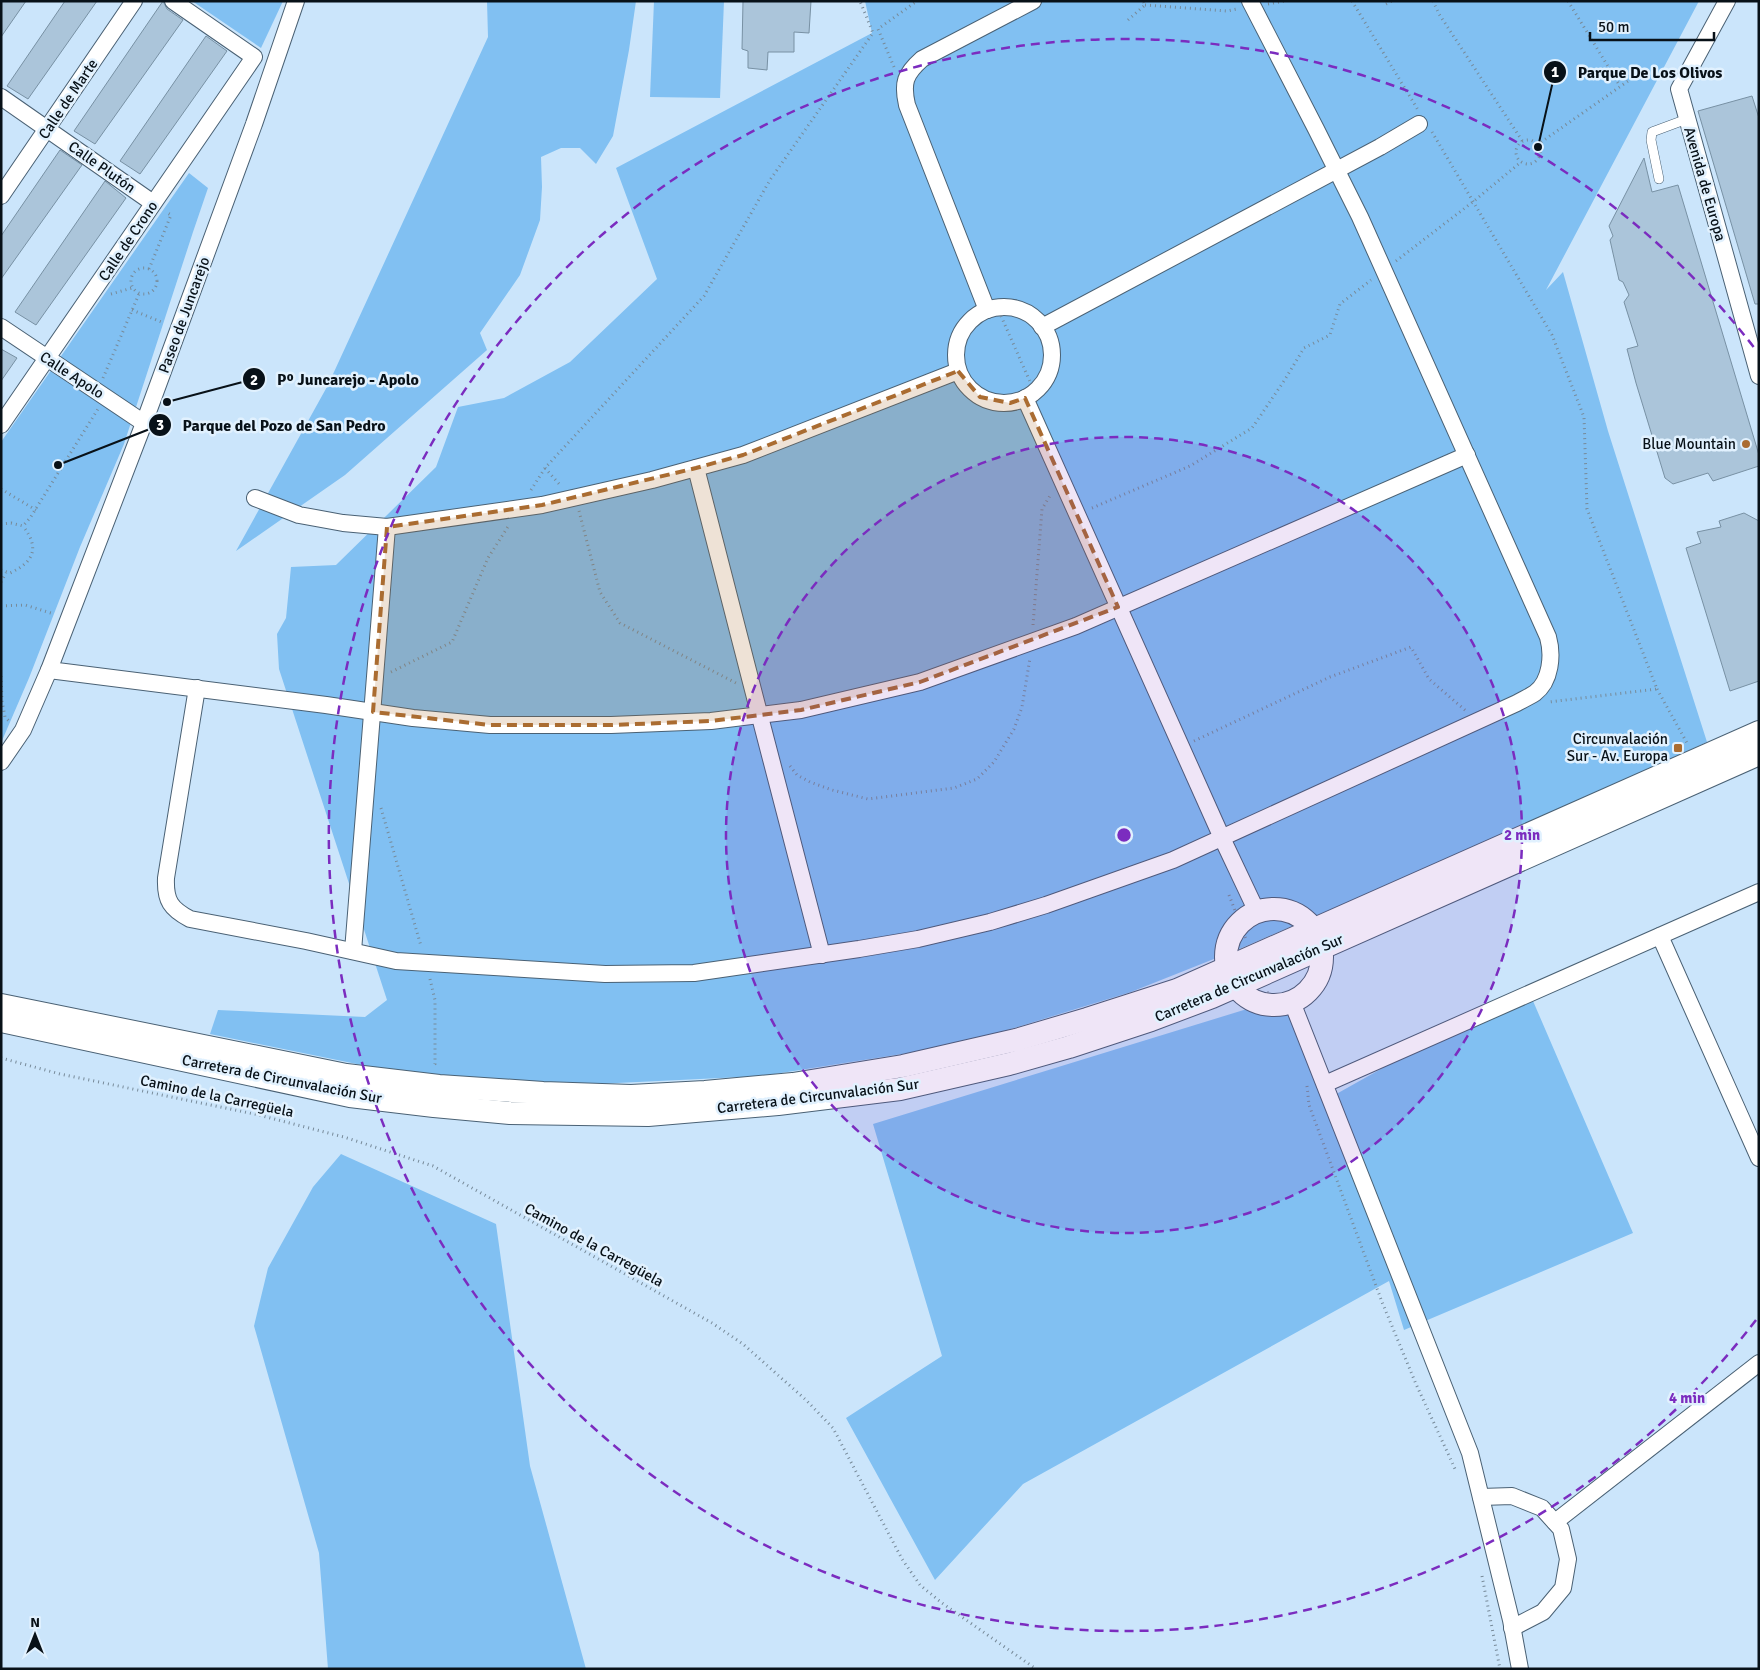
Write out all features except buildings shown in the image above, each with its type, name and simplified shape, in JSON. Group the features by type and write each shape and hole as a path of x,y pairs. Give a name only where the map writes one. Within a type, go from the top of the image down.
{"street":[{"name":"Calle de Marte","path":"1,196 134,1"},
{"name":"Calle de Crono","path":"1,424 254,57 173,1"},
{"name":"Paseo de Juncarejo","path":"1,762 23,730 69,619 144,423 254,124 296,1"},
{"path":"994,311 907,105 905,94 906,82 910,70 922,59 1033,1"},
{"name":"Avenida de Europa","path":"1727,1 1679,89 1752,324 1759,376"},
{"path":"197,688 166,878 165,891 170,903 177,912 190,919 306,940 396,961 605,974 694,973 918,939 990,922 1046,905 1173,860 1536,693 1547,676 1551,659 1548,637 1360,217 1254,4"},
{"name":"Calle Plutón","path":"1,97 153,203"},
{"path":"1042,327 1424,123"},
{"path":"1002,307 1018,309 1033,317 1042,327 1051,343 1052,359 1048,375 1038,389 1028,392 1010,403 995,402 980,397 968,387 958,371 956,359 957,343 963,329 974,318 1002,307"},
{"name":"Calle Apolo","path":"1,327 144,423"},
{"path":"255,498 299,515 343,523 387,527 542,505 652,480 743,455 958,371"},
{"path":"1028,392 1118,607 1257,912"},
{"path":"49,670 197,688 413,718 490,725 629,724 711,721 801,710 920,682 1076,626 1467,455"},
{"path":"696,468 745,664 822,955"},
{"path":"353,951 387,527"},
{"name":"Carretera de Circunvalación Sur","path":"1,1021 350,1096 434,1106 510,1112 648,1115 778,1104 909,1086 1009,1064 1069,1047 1151,1020 1318,939 1759,732"},
{"name":"Carretera de Circunvalación Sur","path":"1,1004 346,1075 439,1086 515,1092 631,1096 706,1092 793,1084 903,1066 1016,1040 1087,1020 1177,990 1240,977 1318,939 1759,754"},
{"path":"1325,1084 1759,892"},
{"path":"1274,909 1290,912 1305,920 1318,939 1322,965 1317,981 1306,994 1285,1004 1262,1004 1248,998 1240,977 1226,960 1227,944 1234,931 1244,920 1257,912 1274,909"},
{"path":"1660,936 1759,1158"},
{"path":"1285,1004 1325,1084 1470,1453 1520,1669"},
{"path":"1555,1522 1759,1363"},
{"path":"1481,1497 1512,1496 1542,1508 1561,1528 1568,1559 1563,1588 1543,1612 1512,1628"}],"lane":[{"path":"1659,179 1650,140 1652,132 1687,119"}],"path":[{"path":"530,493 545,468 704,296 770,180 872,33 860,1"},
{"path":"898,74 878,29 917,1"},
{"path":"1128,20 1144,3 1227,11 1254,4 1285,1"},
{"path":"1352,1 1552,335 1584,416 1587,509 1657,689 1690,749"},
{"path":"1386,4 1392,1"},
{"path":"1433,1 1439,14 1523,142"},
{"path":"1568,1 1620,86"},
{"path":"1537,145 1641,72 1684,80"},
{"path":"1530,141 1537,145 1540,152 1535,162 1528,164 1521,162 1516,152 1520,144 1530,141"},
{"path":"1395,262 1474,202 1521,162"},
{"path":"148,269 171,215 153,203"},
{"path":"140,268 148,269 156,275 157,284 148,294 139,294 130,285 131,276 140,268"},
{"path":"1083,512 1190,466 1252,428 1304,348 1330,335 1340,304 1371,280"},
{"path":"23,526 36,510 105,397 102,377 139,294"},
{"path":"132,310 178,329"},
{"path":"994,311 1028,392"},
{"path":"545,468 564,489"},
{"path":"1032,631 1042,509 1055,487"},
{"path":"1,489 36,510"},
{"path":"576,503 600,592 620,622 742,687"},
{"path":"385,675 452,642 488,558 514,517"},
{"path":"1,524 11,523 23,526 29,534 34,548 30,560 22,568 10,573 1,570"},
{"path":"1,582 6,573"},
{"path":"1,606 25,605 69,619"},
{"path":"1191,742 1330,677 1411,647 1429,679 1466,711 1476,710"},
{"path":"786,759 797,775 810,782 868,799 954,788 977,779 994,762 1014,729 1022,707 1031,650"},
{"path":"1,676 5,717 23,730"},
{"path":"1543,702 1657,689"},
{"path":"379,801 422,952"},
{"path":"428,971 435,1000 435,1064 429,1068"},
{"path":"1240,977 1285,1004"},
{"name":"Camino de la Carregüela","path":"1,1058 60,1074 259,1115 344,1137 433,1166 712,1324 743,1344 806,1400 833,1428 902,1559 920,1585 1036,1669"},
{"path":"1307,1086 1309,1105 1382,1302 1416,1384 1459,1479"},
{"path":"1480,1568 1500,1669"}],"highlighted area":[{"path":"958,371 980,397 1010,403 1025,398 1118,607 920,682 801,710 711,721 611,725 490,725 373,712 387,527 542,505 696,468 743,455"}],"shaded area":[{"path":"192,1 283,1 261,48"},
{"path":"487,1 636,1 613,136 596,164 580,148 561,148 541,157 540,220 520,275 480,333 487,350 345,475 236,551 328,385 488,37"},
{"path":"654,1 724,1 720,98 650,97"},
{"path":"865,1 1699,1 1546,290 1563,272 1608,431 1707,742 1580,801 1244,947 1131,992 959,1045 762,1076 576,1085 391,1071 210,1034 218,1010 365,1017 387,1000 279,669 277,634 286,618 291,567 336,565 436,467 458,407 504,398 570,362 657,279 616,168 872,33"},
{"path":"189,173 208,188 124,444 80,547 29,678 1,743 1,442"},
{"path":"1527,987 1633,1233 1404,1330 1389,1281 1023,1484 935,1580 846,1418 942,1356 873,1124 1260,1005 1295,990 1331,1097"},
{"path":"341,1154 496,1224 530,1466 586,1669 328,1669 319,1553 254,1326 268,1268 313,1187"}],"place":[{"name":"Parque De Los Olivos","path":"1538,147"},
{"name":"Pº Juncarejo - Apolo","path":"167,402"},
{"name":"Blue Mountain","path":"1746,444"},
{"name":"Parque del Pozo de San Pedro","path":"58,465"},
{"name":"Circunvalación Sur - Av. Europa","path":"1678,748"}]}
